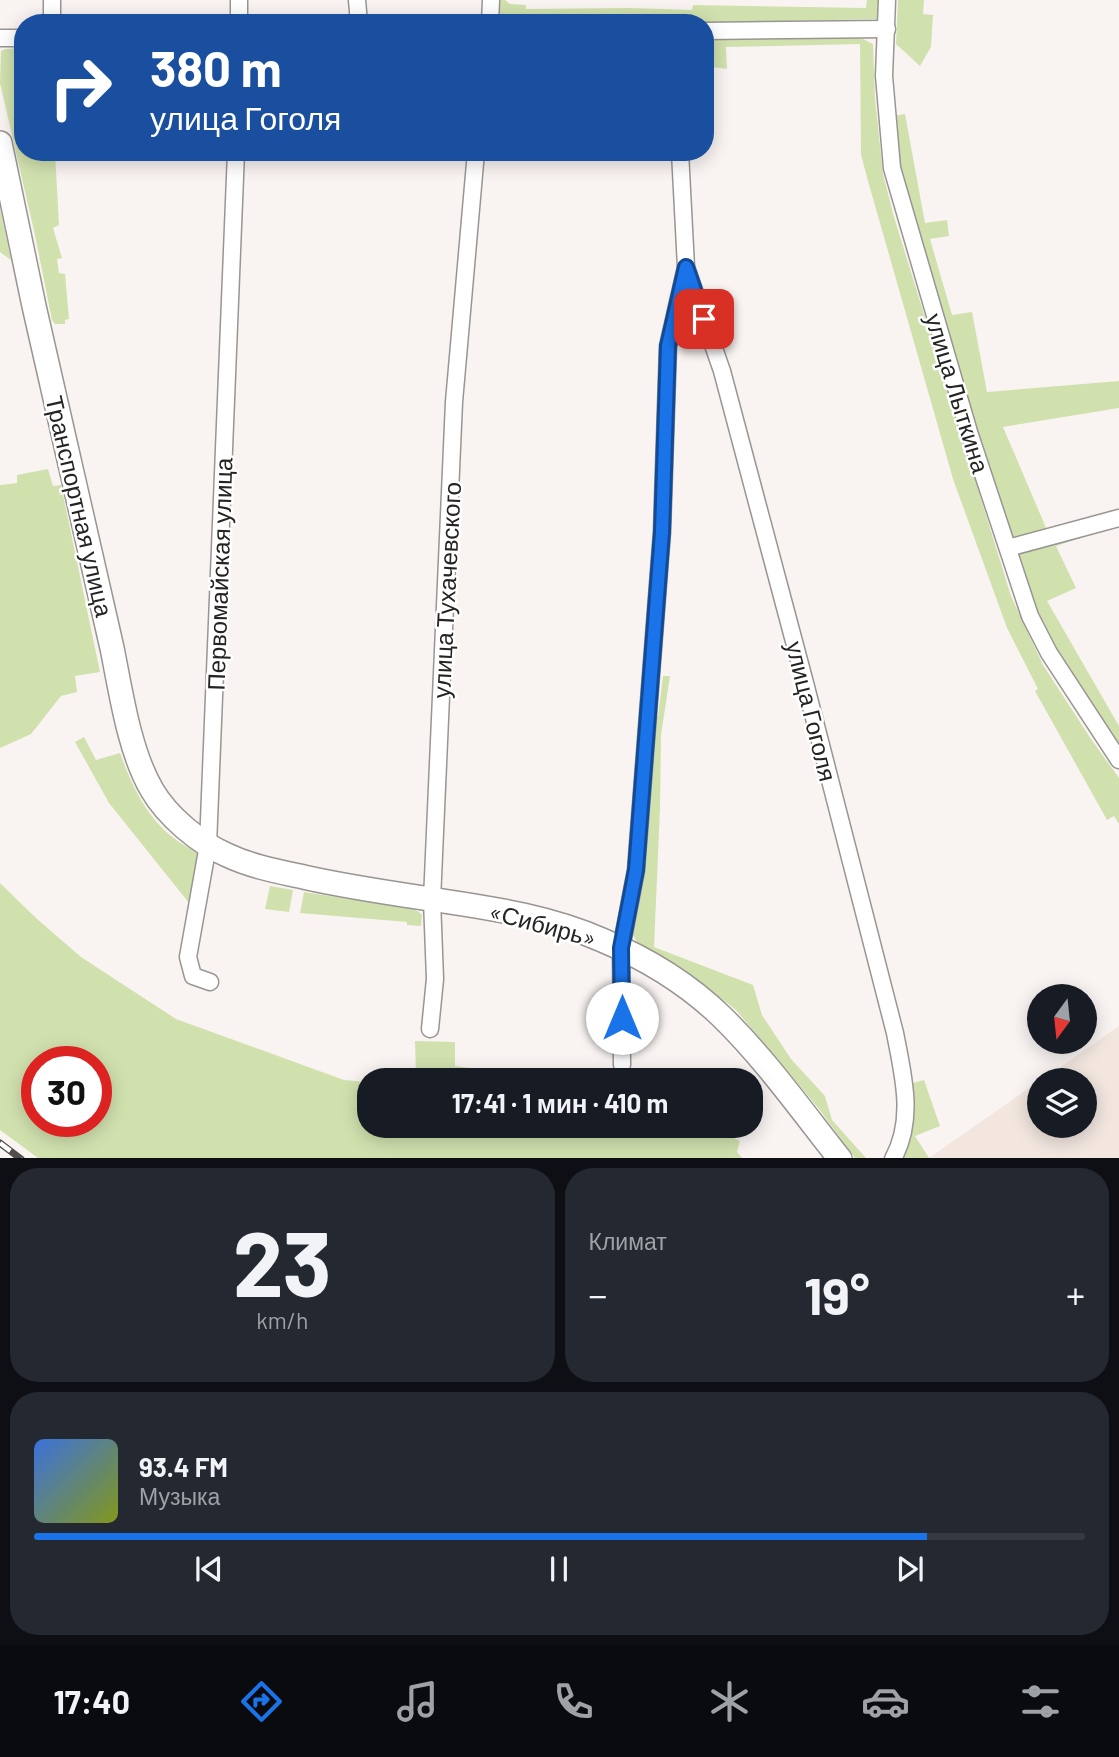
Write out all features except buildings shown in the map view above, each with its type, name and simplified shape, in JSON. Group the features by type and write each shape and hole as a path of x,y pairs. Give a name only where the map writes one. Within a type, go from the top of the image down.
{"highway":[{"name":"Транспортная улица","path":"0,143 34,306 134,745 142,770 153,791 176,818 208,845"},
{"name":"«Сибирь»","path":"208,845 226,855 275,871 533,917 574,929 621,948 688,988 721,1016 754,1051 840,1158"}],"street":[{"name":"улица Лыткина","path":"887,0 884,76 892,168 969,432 1030,616 1049,653 1119,760"},
{"path":"714,31 887,29"},
{"name":"Первомайская улица","path":"209,982 192,976 188,957 208,845 236,161"},
{"name":"улица Тухачевского","path":"430,1029 435,979 432,900 454,402 475,161"},
{"path":"622,1065 621,948 636,870 662,532 668,346 686,267 680,161"},
{"name":"улица Гоголя","path":"686,267 722,371 895,1033 903,1077 906,1120 892,1158"},
{"path":"1008,548 1119,518"}],"shaded area":[{"path":"1119,1026 1119,1158 929,1158 1027,1089 1027,1138 1097,1138 1097,1068 1059,1068 1079,1054 1097,1054 1097,1041"}],"green space":[{"path":"499,0 526,5 526,9 692,10 693,5 866,8 867,0 879,0 878,19 714,23 714,14 497,14"},
{"path":"898,0 924,0 923,14 933,15 931,47 920,66 896,44"},
{"path":"845,37 863,39 873,44 875,98 883,174 1011,596 1043,665 1119,778 1119,824 1114,816 1107,820 1035,691 1038,689 1007,628 953,479 861,155 860,44 726,47 727,69 714,67 714,38"},
{"path":"14,49 14,144 0,83 1,51"},
{"path":"905,114 925,223 947,220 949,236 930,239 952,315 972,312 987,392 1119,381 1119,408 1003,427 1047,530 1060,526 1062,531 1011,543 976,436 900,168 893,116"},
{"path":"18,161 55,161 59,225 53,228 62,258 57,259 59,273 65,274 69,319 65,320 65,324 55,324 52,320"},
{"path":"0,208 11,260 0,252"},
{"path":"48,469 53,486 61,485 100,672 75,676 77,692 61,696 31,734 0,748 0,485 17,483 17,475"},
{"path":"1105,530 1056,546 1076,588 1047,601 1119,726 1119,751 1034,612 1016,557 1045,544"},
{"path":"663,676 670,676 661,735 654,947 753,985 762,1015 791,1059 825,1096 832,1120 866,1158 855,1158 819,1109 736,1010 690,974 638,944 633,935 635,905 643,877 653,716 658,716"},
{"path":"84,737 96,760 120,753 135,789 148,811 178,841 198,853 182,954 189,903 109,803 75,742"},
{"path":"0,883 81,957 176,1019 344,1080 357,1081 357,1138 734,1138 740,1141 737,1152 742,1158 38,1158 0,1130"},
{"path":"270,886 293,890 289,912 265,909"},
{"path":"304,892 413,909 422,915 421,926 407,925 407,922 300,913"},
{"path":"415,1041 455,1042 455,1066 470,1068 416,1068"},
{"path":"924,1080 940,1126 915,1136 929,1158 903,1158 913,1125 913,1083"}],"railway":[{"path":"0,1143 20,1158"}],"route":[{"path":"622,1018 621,948 636,870 662,532 668,346 686,267 704,319"}]}
